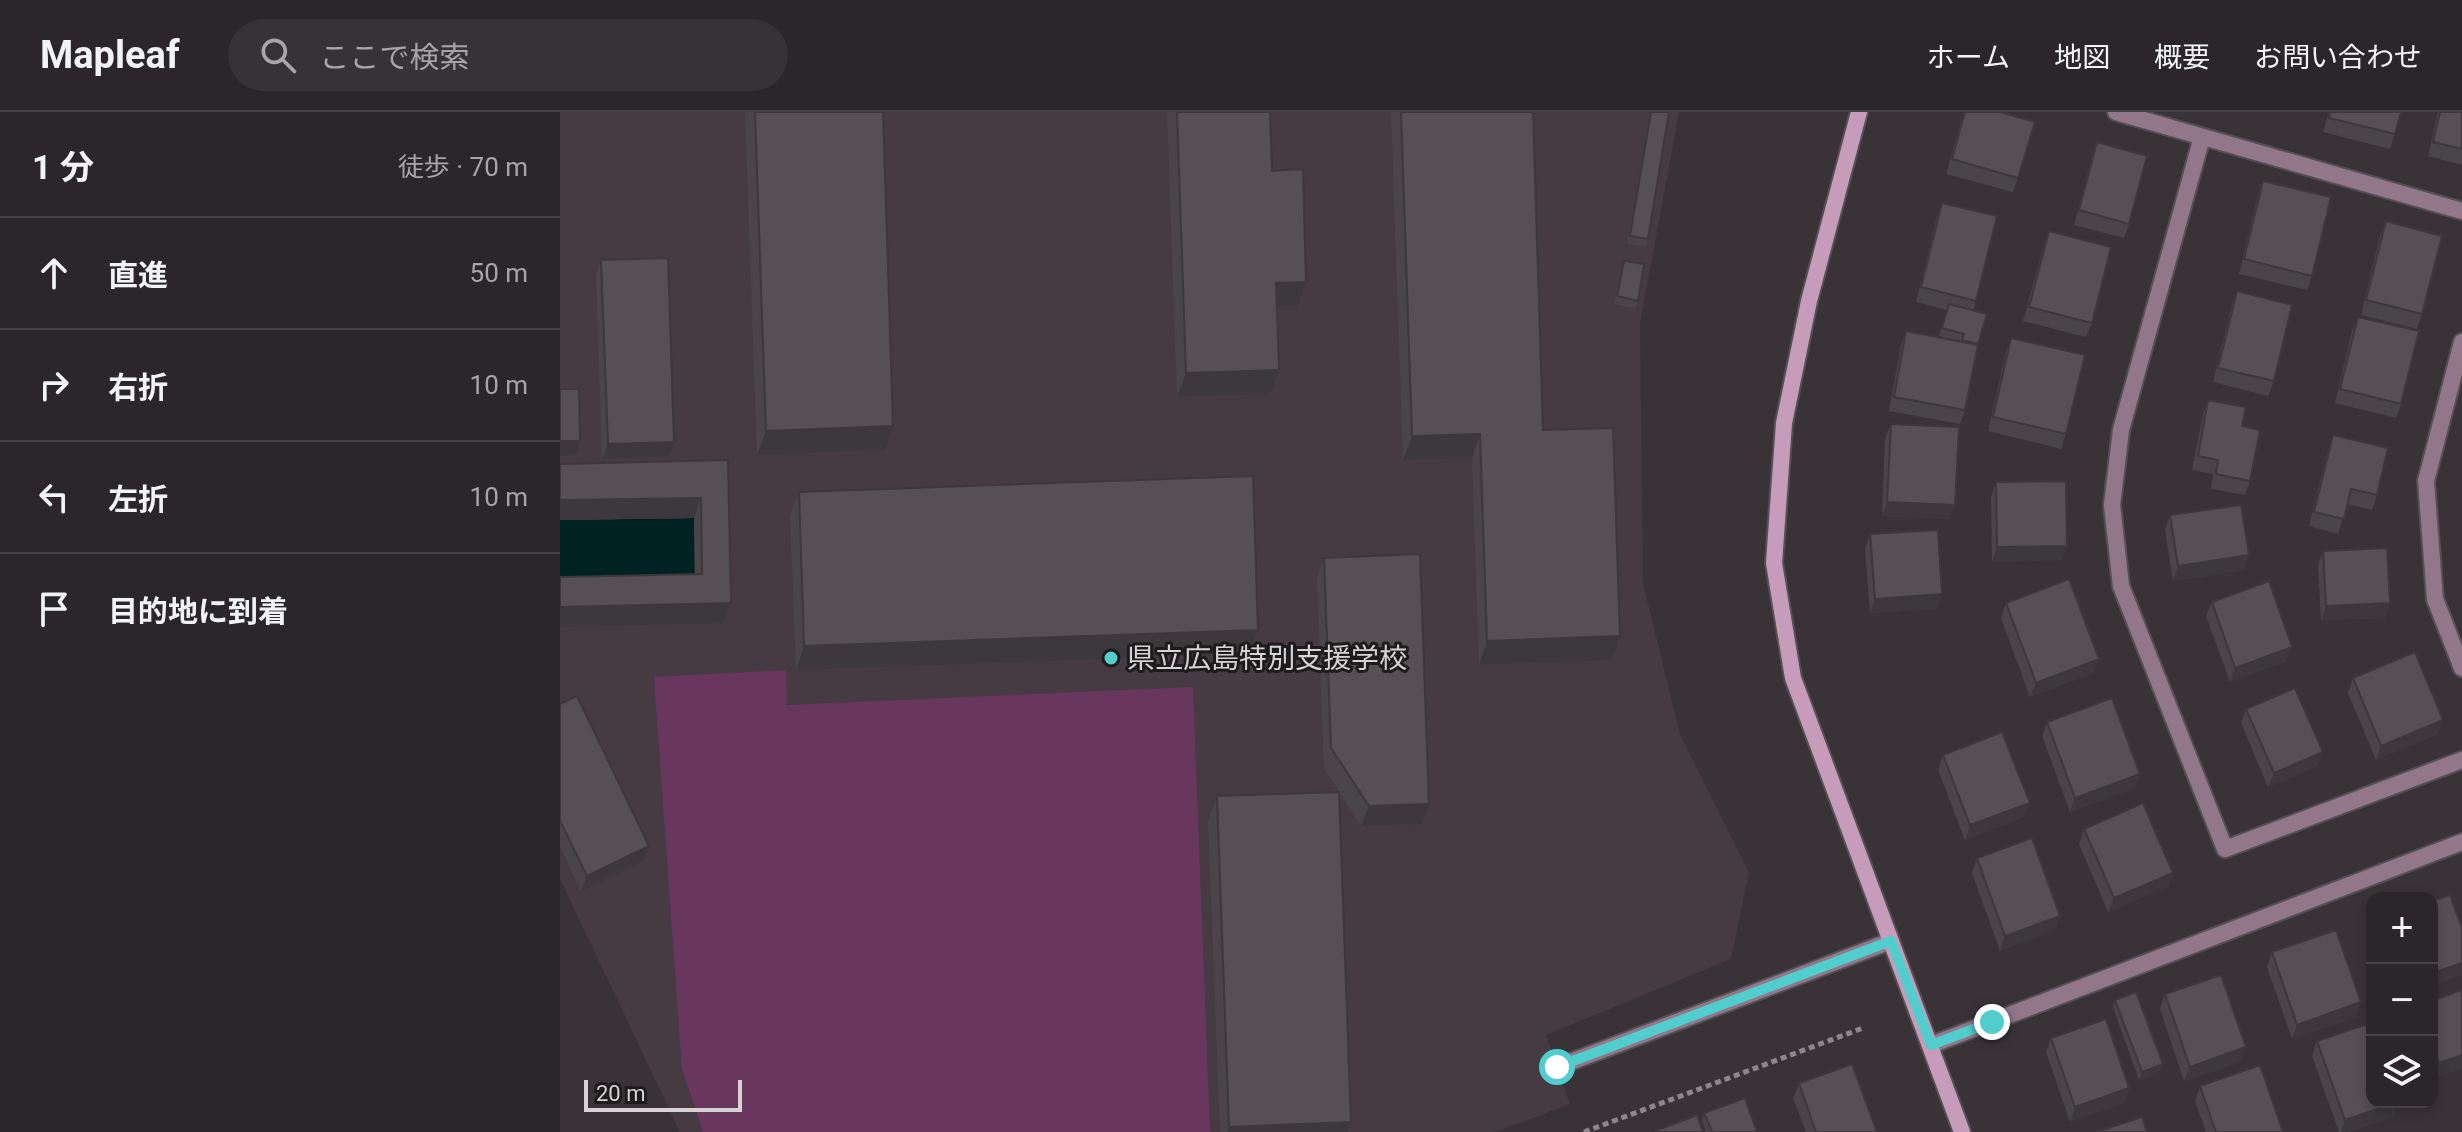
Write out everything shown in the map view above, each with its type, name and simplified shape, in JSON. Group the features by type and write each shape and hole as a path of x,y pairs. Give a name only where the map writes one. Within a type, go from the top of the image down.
{"street":[{"path":"1859,112 1809,301 1784,423 1774,563 1793,678 1962,1132"},
{"path":"2116,112 2462,211"},
{"path":"2202,137 2121,430 2112,505 2121,586 2225,849 2462,760"},
{"path":"2462,342 2426,481 2435,599 2462,668"},
{"path":"1931,1045 2462,842"},
{"path":"1557,1067 1891,941"}],"path":[{"path":"1584,1132 1863,1028"}],"shaded area":[{"name":"県立広島特別支援学校","path":"560,112 1679,112 1640,324 1643,583 1680,734 1749,872 1731,959 1546,1035 1570,1104 1495,1132 680,1132 560,879"},
{"path":"786,670 787,705 1193,687 1210,1132 703,1132 682,1069 654,677"}],"water":[{"path":"694,518 695,594 560,596 560,520"}],"building":[{"path":"755,112 883,112 893,426 766,431"},
{"path":"1177,112 1270,112 1272,171 1303,169 1306,282 1276,283 1279,370 1186,373"},
{"path":"1401,112 1533,112 1543,430 1613,428 1620,636 1487,641 1480,434 1412,436"},
{"path":"1651,112 1669,112 1648,239 1630,236"},
{"path":"1965,112 2000,112 2035,122 2018,178 1952,159"},
{"path":"2330,112 2401,112 2395,134 2329,118"},
{"path":"2440,112 2462,112 2462,149 2433,142"},
{"path":"2097,142 2147,156 2129,224 2079,210"},
{"path":"2263,181 2331,197 2312,276 2244,259"},
{"path":"1942,203 1997,216 1976,301 1921,287"},
{"path":"2386,221 2442,236 2422,314 2366,300"},
{"path":"2049,231 2111,247 2092,323 2029,307"},
{"path":"668,258 674,442 608,444 601,260"},
{"path":"1624,261 1644,264 1638,301 1617,296"},
{"path":"2237,291 2292,305 2274,381 2218,368"},
{"path":"1949,304 1987,314 1978,344 1962,340 1964,334 1942,328"},
{"path":"2358,317 2419,331 2401,404 2340,389"},
{"path":"1906,331 1978,345 1965,410 1894,397"},
{"path":"2011,338 2085,355 2066,434 1993,417"},
{"path":"560,389 579,389 580,441 560,441"},
{"path":"2208,400 2246,407 2242,426 2260,430 2250,481 2216,474 2218,460 2198,456"},
{"path":"1891,424 1959,427 1955,505 1887,502"},
{"path":"2333,435 2388,448 2377,495 2351,489 2344,519 2314,512"},
{"path":"728,460 731,603 560,607 560,577 702,574 701,498 560,500 560,464"},
{"path":"1253,476 1258,630 804,646 799,492"},
{"path":"2066,481 2067,546 1997,547 1996,482"},
{"path":"2241,505 2249,555 2178,566 2170,515"},
{"path":"1938,530 1942,594 1875,599 1870,534"},
{"path":"2387,548 2390,603 2326,606 2323,551"},
{"path":"1420,554 1429,804 1369,806 1331,748 1324,558"},
{"path":"2069,579 2099,659 2036,683 2006,603"},
{"path":"2269,581 2292,647 2235,668 2212,602"},
{"path":"2415,652 2443,720 2381,746 2353,678"},
{"path":"2295,688 2323,752 2274,773 2246,709"},
{"path":"577,696 649,846 587,876 560,821 560,704"},
{"path":"2112,698 2140,774 2075,798 2047,722"},
{"path":"2002,732 2030,803 1970,825 1943,755"},
{"path":"1339,792 1351,1122 1229,1127 1217,796"},
{"path":"2143,803 2173,873 2114,898 2084,829"},
{"path":"2032,838 2060,916 2005,936 1977,858"},
{"path":"2450,895 2462,928 2462,963 2438,971 2438,964 2438,899"},
{"path":"2336,930 2361,1002 2297,1025 2272,952"},
{"path":"2221,975 2246,1047 2190,1067 2165,994"},
{"path":"2462,990 2462,1055 2439,1063 2438,1060 2438,999"},
{"path":"2136,992 2163,1064 2142,1072 2115,1000"},
{"path":"2106,1019 2129,1088 2075,1107 2051,1038"},
{"path":"2366,1024 2366,1108 2380,1108 2345,1120 2317,1041"},
{"path":"1852,1064 1877,1132 1816,1132 1799,1083"},
{"path":"2260,1065 2283,1132 2216,1132 2200,1086"},
{"path":"1745,1098 1757,1132 1712,1132 1704,1113"},
{"path":"1697,1115 1703,1132 1655,1132 1655,1131"},
{"path":"2142,1117 2147,1132 2096,1132"}],"place":[{"name":"県立広島特別支援学校","path":"1111,658"}],"route":[{"path":"1557,1067 1891,941 1931,1045 1992,1022"}]}
